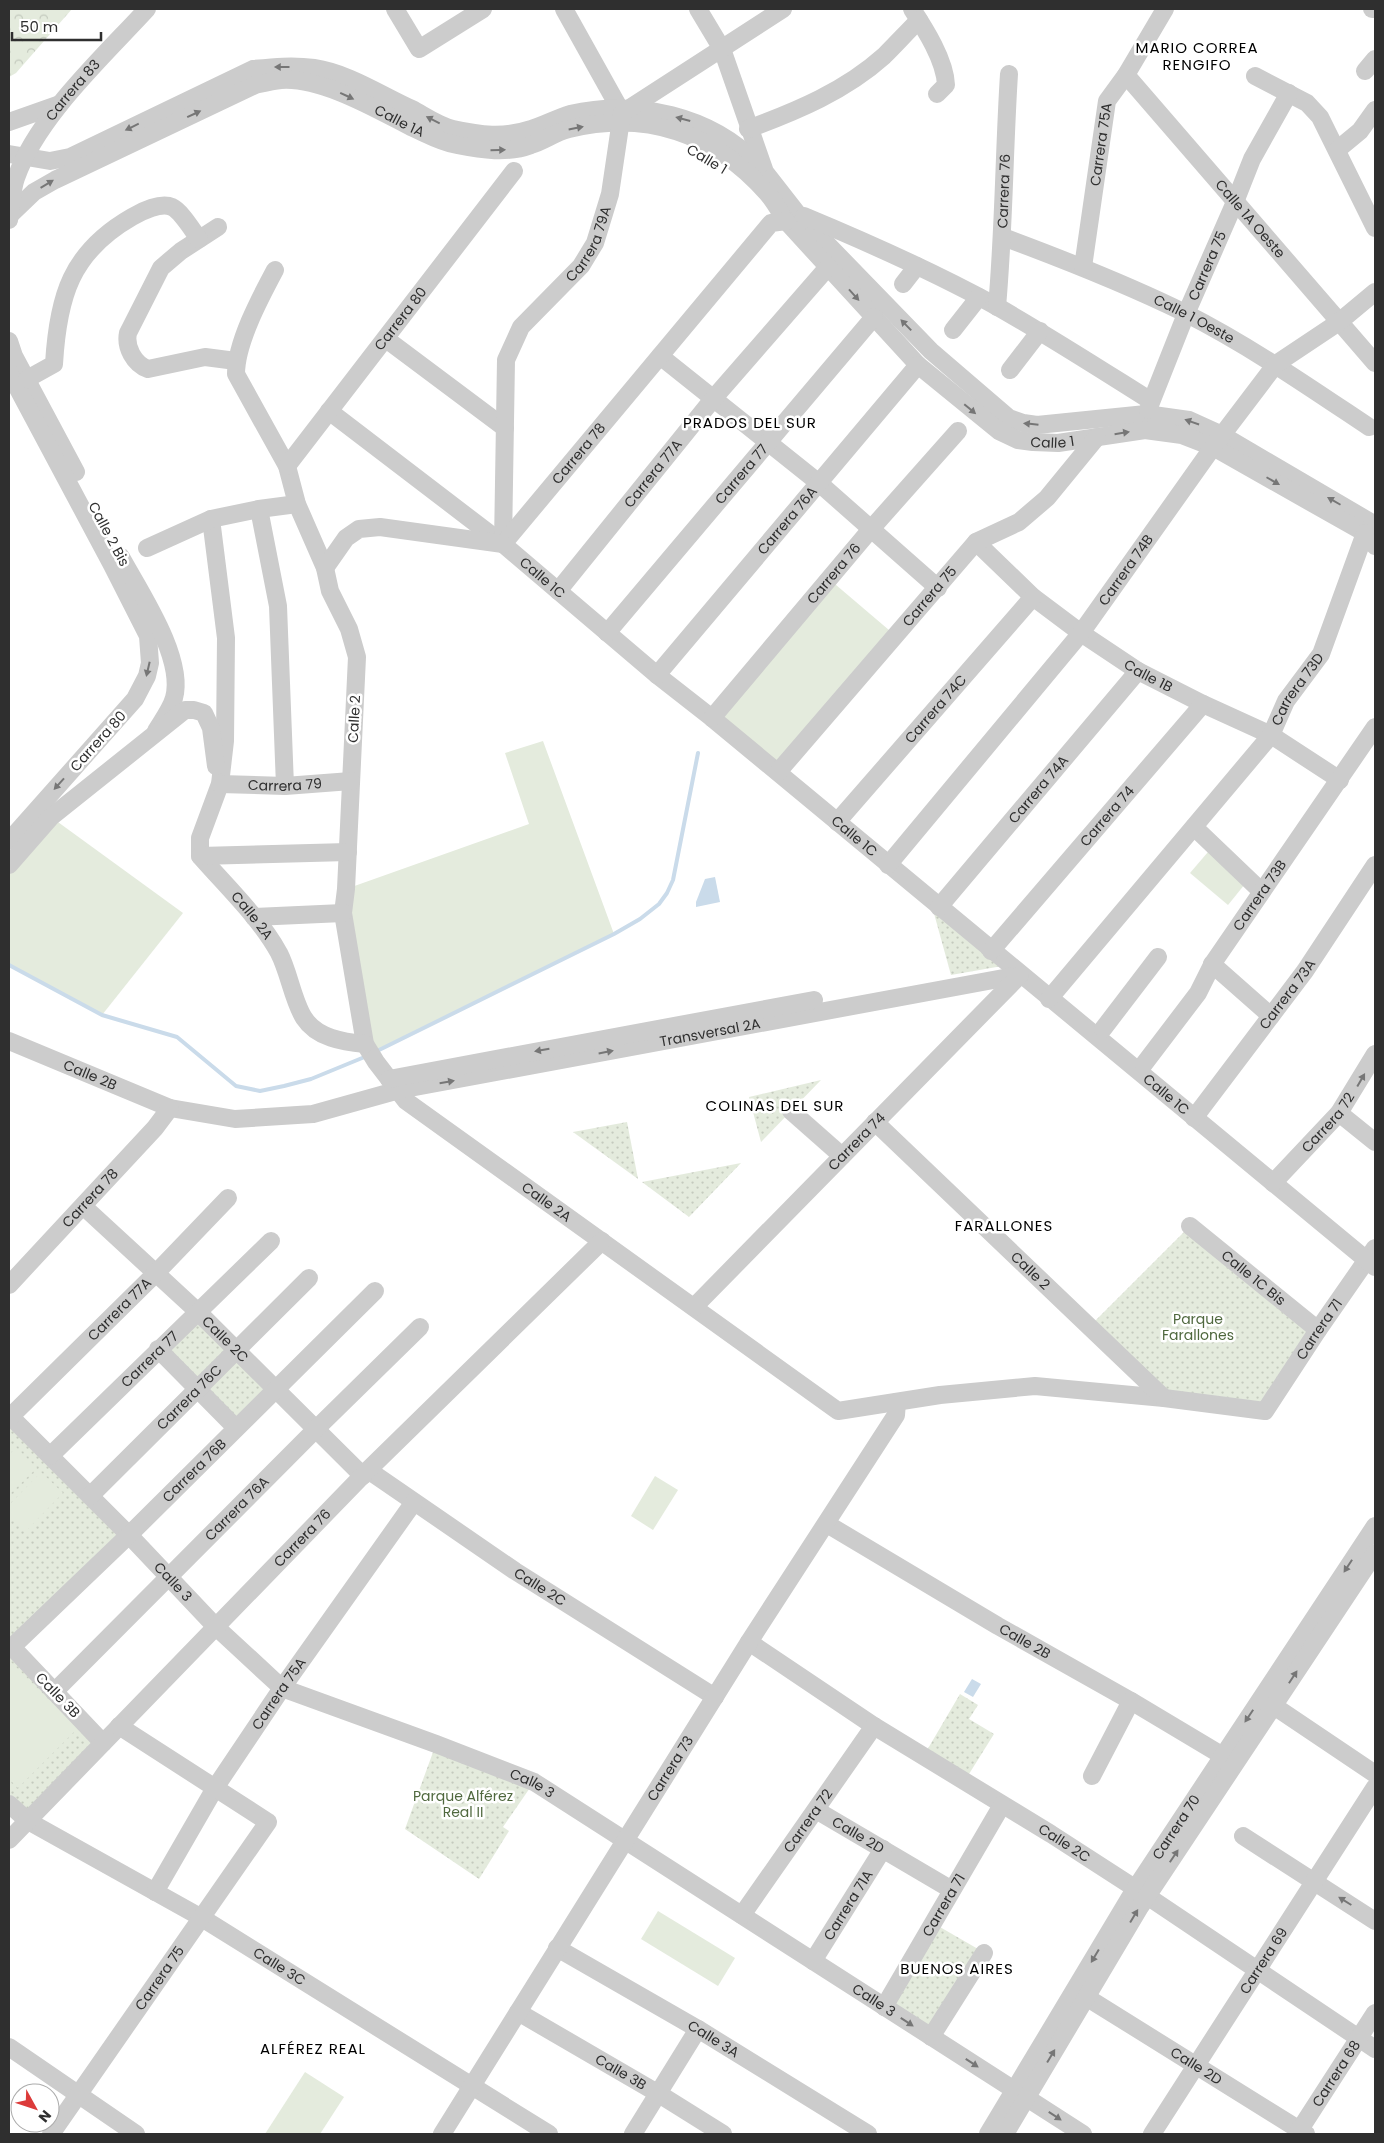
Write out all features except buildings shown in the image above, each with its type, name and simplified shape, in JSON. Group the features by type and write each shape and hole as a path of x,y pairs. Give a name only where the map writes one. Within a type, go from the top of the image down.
{"street":[{"name":"Carrera 83","path":"26,157 42,129 60,104 147,9"},
{"path":"395,9 419,49 483,9"},
{"path":"564,9 620,120 783,9"},
{"name":"Calle 1","path":"698,9 722,49 748,129 764,172 785,219 931,351 1009,418 1023,423 1047,425 1149,407"},
{"name":"Carrera 75A","path":"1083,267 1107,101 1126,75 1165,9"},
{"path":"748,129 797,112 842,87 883,56 915,14 932,40 946,78 946,85 937,94"},
{"name":"Calle 1A","path":"9,154 50,161 70,157 253,69 280,66 315,69 340,76 450,128 485,135 531,138"},
{"name":"Carrera 76","path":"997,307 1003,237 1003,165 1009,74"},
{"name":"Calle 1A Oeste","path":"1126,75 1375,363"},
{"path":"1255,76 1307,104 1320,117 1375,228"},
{"name":"Calle 1A","path":"9,218 34,192 55,180 255,85 282,80 312,83 335,90 442,142 485,150 508,150 531,138 577,127 606,122 646,123 746,152 764,172"},
{"name":"Carrera 75","path":"1149,407 1186,314 1236,202 1252,159 1289,93"},
{"path":"9,122 60,104"},
{"path":"1337,150 1360,131 1375,110"},
{"name":"Calle 1","path":"620,120 645,132 681,143 715,162 752,192 771,214 864,241 979,297 1040,331 1149,407 1189,420 1218,441 1373,529"},
{"name":"Carrera 79A","path":"503,544 506,360 521,327 581,266 595,242 610,194 620,120"},
{"name":"Calle 1A","path":"723,146 768,194 785,219"},
{"path":"9,218 16,178 26,157"},
{"name":"Carrera 80","path":"287,466 514,171"},
{"path":"27,379 54,364 57,325 71,276 83,257 112,229 144,210 167,206 177,210 199,239"},
{"name":"Carrera 78","path":"503,544 660,356 785,219"},
{"path":"218,227 161,268 128,333 126,341 128,350 141,366 148,369 205,357 236,361 259,301 276,270"},
{"name":"Calle 1 Oeste","path":"1003,237 1083,267 1186,314 1276,364 1369,427"},
{"name":"Carrera 77A","path":"558,591 714,399 834,262 864,241"},
{"name":"Calle 1","path":"834,262 874,317 918,365 999,432 1018,440 1058,443 1146,430 1218,441"},
{"path":"904,284 917,266"},
{"name":"Carrera 74B","path":"888,865 1081,634 1218,441 1276,364 1340,322 1375,292"},
{"path":"953,330 979,297"},
{"name":"Carrera 77","path":"607,632 874,317"},
{"path":"1010,370 1040,331"},
{"path":"386,339 505,428"},
{"name":"Calle 2 Bis","path":"9,341 14,356 172,655 176,674 174,697 156,731"},
{"path":"660,356 819,483 938,588"},
{"name":"Calle 2","path":"236,361 236,374 287,466 297,504 325,568 330,591 349,629 357,657 348,852 343,913 365,1044 376,1062 394,1084"},
{"name":"Carrera 76A","path":"657,675 918,365"},
{"name":"Calle 2 Bis","path":"9,372 143,625"},
{"name":"Calle 1C","path":"329,411 503,544 657,675 778,772 1014,970 1053,994 1197,1114 1273,1183 1373,1259"},
{"name":"Carrera 76","path":"712,718 871,529 958,431"},
{"name":"Carrera 75","path":"778,772 976,542 1019,522 1048,498 1097,437"},
{"path":"147,548 210,519 259,509 297,504"},
{"path":"259,509 278,606 286,786"},
{"path":"210,519 226,638 225,742 220,784 200,838 200,856 348,852"},
{"path":"325,568 346,538 359,529 380,527 503,544"},
{"name":"Carrera 73D","path":"1053,994 1271,735 1286,702 1320,654 1373,529"},
{"name":"Calle 1B","path":"976,542 1033,597 1081,634 1138,672 1271,735 1340,780"},
{"name":"Carrera 74C","path":"837,822 1033,597"},
{"name":"Carrera 80","path":"9,841 138,694 147,676 150,663 150,650 143,625"},
{"name":"Carrera 74A","path":"940,908 1138,672"},
{"name":"Carrera 74","path":"991,951 1203,704"},
{"path":"156,731 185,710 204,713 211,728 220,784"},
{"name":"Carrera 73B","path":"1144,1064 1198,993 1212,964 1261,891 1340,780 1370,746 1375,727"},
{"name":"Carrera 80","path":"9,865 51,817 156,731"},
{"name":"Carrera 79","path":"220,784 286,786 351,781"},
{"path":"1194,827 1261,891"},
{"name":"Calle 2A","path":"200,856 254,917 280,954 304,1018 324,1035 334,1039 365,1044"},
{"name":"Carrera 73A","path":"1197,1114 1305,971 1375,865"},
{"path":"254,917 343,913"},
{"path":"1103,1029 1158,958"},
{"path":"1212,964 1271,1016"},
{"name":"Carrera 74","path":"694,1307 875,1122 1014,970"},
{"name":"Transversal 2A","path":"394,1084 1014,970"},
{"path":"1053,994 1103,1029 1144,1064 1197,1114"},
{"name":"Calle 2B","path":"9,1040 170,1108"},
{"name":"Carrera 72","path":"1273,1183 1340,1113 1375,1054"},
{"path":"170,1108 235,1119 313,1114 394,1084"},
{"name":"Calle 2A","path":"394,1084 406,1101 838,1411 940,1395 1035,1386 1164,1398 1265,1411"},
{"name":"Carrera 78","path":"9,1286 155,1128 170,1108"},
{"path":"791,1111 842,1156"},
{"path":"1340,1113 1375,1142"},
{"name":"Calle 2","path":"875,1122 1164,1398"},
{"name":"Carrera 77A","path":"9,1416 156,1273 228,1198"},
{"name":"Calle 2C","path":"83,1206 197,1311 315,1430 366,1473 414,1502 515,1571 715,1697"},
{"name":"Calle 1C Bis","path":"1190,1226 1318,1330"},
{"name":"Carrera 77","path":"50,1456 271,1241"},
{"name":"Carrera 76","path":"9,1840 366,1473 602,1241"},
{"name":"Carrera 71","path":"1265,1411 1318,1330 1373,1259"},
{"name":"Carrera 76C","path":"90,1496 309,1278"},
{"name":"Carrera 76B","path":"12,1647 129,1535 376,1291"},
{"name":"Carrera 76A","path":"54,1692 420,1327"},
{"path":"158,1349 236,1428"},
{"name":"Carrera 73","path":"442,2134 749,1642 896,1415 897,1402"},
{"name":"Calle 3","path":"9,1416 129,1535 216,1627 282,1688 534,1782 1083,2134"},
{"name":"Carrera 75A","path":"155,1892 215,1788 282,1688 414,1502"},
{"name":"Calle 2B","path":"827,1524 998,1626 1131,1701 1223,1756"},
{"name":"Carrera 70","path":"1005,2134 1021,2095 1223,1756 1375,1528"},
{"name":"Carrera 70","path":"988,2134 1021,2095 1086,1997 1141,1892 1274,1706 1375,1553"},
{"name":"Calle 2C","path":"749,1642 874,1726 1141,1892 1375,2049"},
{"name":"Calle 3B","path":"12,1647 104,1743"},
{"path":"1092,1776 1131,1701"},
{"path":"1274,1706 1375,1774"},
{"path":"119,1726 215,1788"},
{"name":"Carrera 72","path":"742,1915 874,1726"},
{"name":"Carrera 69","path":"1152,2134 1375,1787"},
{"name":"Carrera 75","path":"51,2134 268,1822 215,1788"},
{"name":"Calle 3C","path":"9,1804 28,1822 202,1918 472,2084 549,2134"},
{"name":"Carrera 71","path":"884,2007 1002,1805"},
{"name":"Calle 2D","path":"816,1810 952,1890"},
{"path":"1243,1836 1375,1921"},
{"name":"Carrera 71A","path":"812,1961 883,1849"},
{"name":"Calle 3A","path":"557,1948 698,2029 868,2134"},
{"path":"931,2037 984,1953"},
{"name":"Calle 2D","path":"1086,1997 1301,2133"},
{"name":"Calle 3B","path":"518,2012 659,2094 723,2134"},
{"name":"Carrera 68","path":"1301,2133 1375,2013"},
{"path":"641,2131 659,2094 698,2029"},
{"path":"9,2047 136,2134"}],"green space":[{"path":"9,9 72,9 16,73 9,77"},
{"path":"829,579 896,636 778,772 712,718"},
{"path":"543,741 614,934 371,1054 346,889 529,824 505,753"},
{"path":"51,817 183,913 102,1015 9,965 9,865"},
{"path":"1208,852 1245,884 1228,905 1190,873"},
{"path":"930,899 1008,965 951,975"},
{"path":"821,1080 761,1142 749,1097"},
{"path":"627,1122 638,1179 573,1132"},
{"path":"741,1163 689,1217 642,1182"},
{"name":"Parque Farallones","path":"1190,1226 1318,1330 1265,1411 1164,1398 1089,1327"},
{"path":"197,1311 275,1390 236,1428 158,1349"},
{"path":"9,1418 129,1535 12,1647 103,1743 28,1821 9,1804"},
{"path":"16,1447 37,1468 9,1495 9,1455"},
{"path":"41,1472 63,1493 26,1531 9,1514 9,1505"},
{"path":"655,1476 678,1490 653,1530 631,1516"},
{"path":"9,1660 78,1728 18,1788 9,1779"},
{"path":"960,1694 978,1705 969,1719 994,1734 964,1782 923,1757"},
{"name":"Parque Alférez Real II","path":"436,1744 534,1782 503,1827 509,1831 479,1879 405,1829"},
{"path":"658,1911 735,1958 718,1986 641,1939"},
{"path":"933,1923 978,1949 931,2037 884,2007"},
{"path":"305,2072 344,2097 320,2134 265,2134"}],"water":[{"path":"715,877 720,902 696,907 696,902 705,879"},
{"path":"972,1679 981,1684 973,1697 964,1692"}],"waterway":[{"path":"375,1052 614,934 640,919 659,904 673,880 698,753"},
{"path":"9,965 102,1015 177,1037 236,1086 260,1091 284,1086 311,1079 367,1056"}],"district":[{"name":"MARIO CORREA RENGIFO","path":"1197,56"},
{"name":"PRADOS DEL SUR","path":"750,422"},
{"name":"COLINAS DEL SUR","path":"775,1105"},
{"name":"FARALLONES","path":"1004,1225"},
{"name":"BUENOS AIRES","path":"957,1968"},
{"name":"ALFÉREZ REAL","path":"313,2048"}]}
